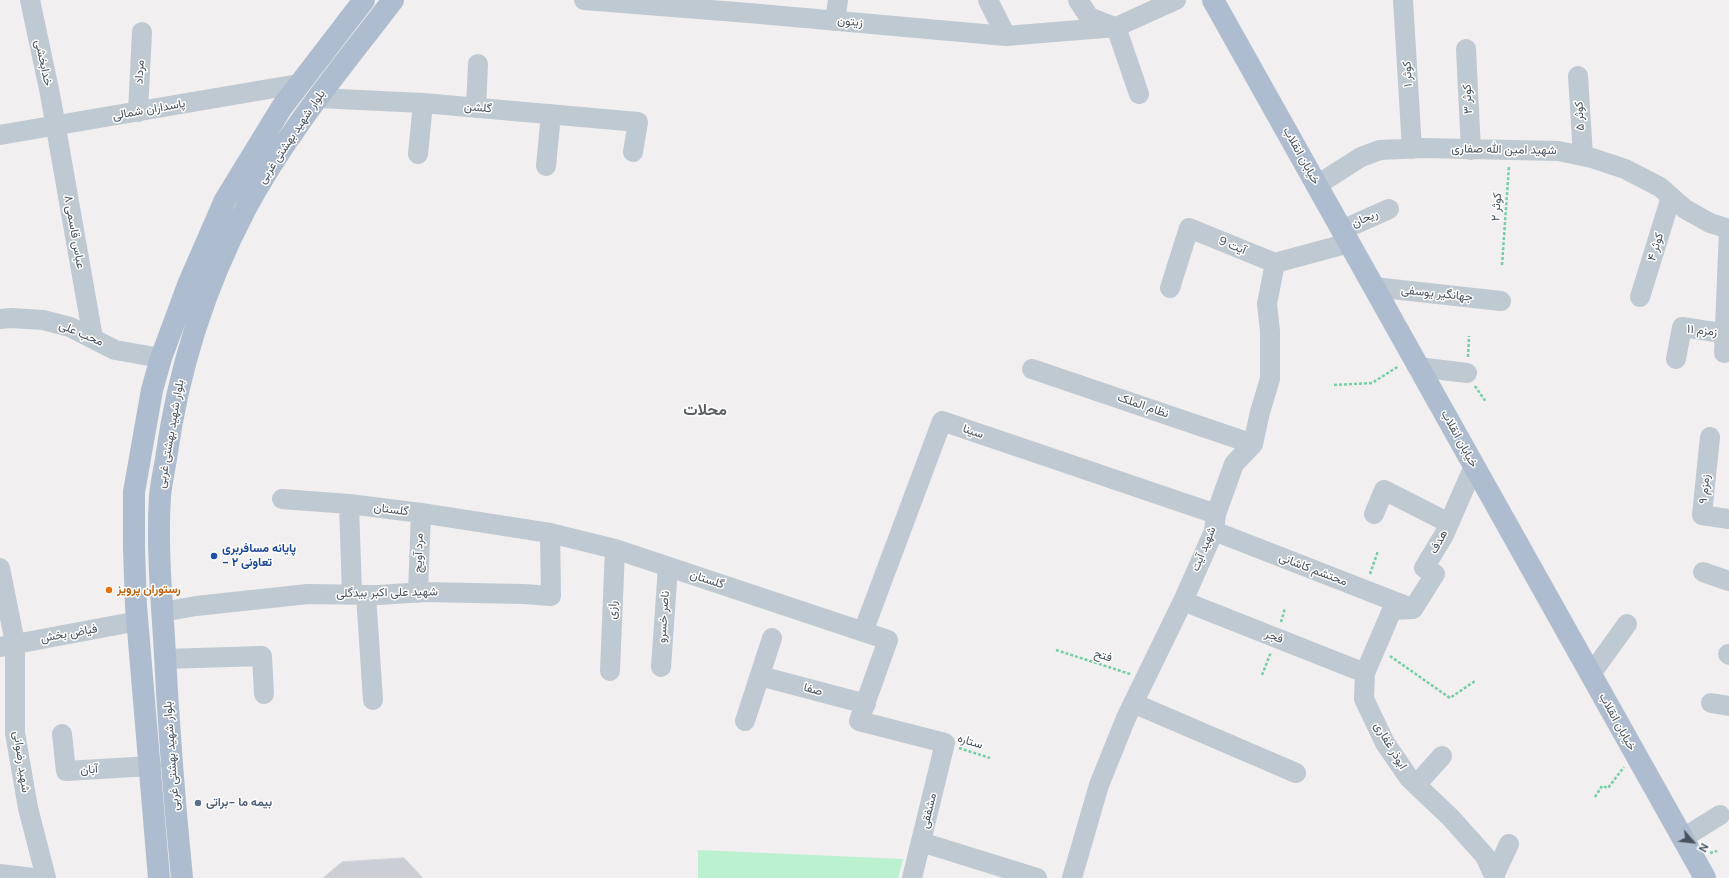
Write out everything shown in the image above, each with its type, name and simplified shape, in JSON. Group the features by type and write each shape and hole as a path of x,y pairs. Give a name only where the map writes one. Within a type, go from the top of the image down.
{"main road":[{"name":"بلوار شهید بهشتی غربی","path":"159,878 138,621 134,548 134,492 147,411 161,358 188,285 225,200 282,107 298,84 364,0"},
{"name":"بلوار شهید بهشتی غربی","path":"182,878 165,659 160,547 160,496 171,417 181,373 193,332 208,292 246,208 266,175 318,98 393,0"},
{"name":"خیابان انقلاب","path":"1213,0 1705,878"}],"street":[{"name":"خدابخشی","path":"30,0 55,126"},
{"name":"زیتون","path":"584,0 752,6 835,20 1006,36 1116,27 1176,0"},
{"path":"835,20 838,0"},
{"path":"988,0 1006,36"},
{"path":"1078,0 1089,17 1116,27 1139,94"},
{"name":"کوثر ۱","path":"1404,0 1412,149"},
{"name":"مرداد","path":"138,112 142,32"},
{"name":"کوثر ۳","path":"1466,49 1471,150"},
{"path":"476,108 478,64"},
{"name":"کوثر ۵","path":"1578,76 1583,156"},
{"name":"پاسداران شمالی","path":"0,135 298,84"},
{"name":"گلشن","path":"318,98 424,103 638,122 633,152"},
{"path":"418,154 424,103"},
{"path":"546,166 551,114"},
{"name":"عباس قاسمی ۸","path":"55,126 93,338"},
{"name":"شهید امین الله صفاری","path":"1317,185 1361,157 1380,150 1558,151 1583,156 1625,169 1660,187 1685,210 1710,223 1729,229"},
{"name":"کوثر ۴","path":"1640,297 1671,197"},
{"name":"ریحان","path":"1345,236 1389,209"},
{"name":"آیت 9","path":"1170,288 1189,228 1274,263"},
{"path":"1724,353 1727,334 1729,229"},
{"path":"1253,444 1260,412 1270,379 1270,331 1267,304 1274,263 1345,236"},
{"name":"جهانگیر یوسفی","path":"1374,287 1501,301"},
{"name":"محب علی","path":"0,319 11,318 43,320 70,327 115,350 161,358"},
{"name":"زمزم ۱۱","path":"1676,359 1682,327 1727,334"},
{"path":"1416,362 1467,372"},
{"name":"نظام الملک","path":"1032,369 1253,444"},
{"name":"سینا","path":"863,632 942,421 1215,522"},
{"name":"زمزم ۹","path":"1710,437 1702,515 1729,519"},
{"name":"شهید آیت","path":"1072,878 1099,785 1133,704 1183,601 1215,522 1234,464 1253,444"},
{"name":"هدف","path":"1413,609 1435,574 1424,568 1444,535 1474,466"},
{"path":"1374,514 1384,490 1449,523"},
{"name":"گلستان","path":"282,499 349,504 421,513 550,533 615,549 888,640 859,721 945,743"},
{"path":"349,504 373,700"},
{"name":"مرد آویچ","path":"418,593 421,513"},
{"name":"محتشم کاشانی","path":"1215,522 1364,590 1413,609"},
{"name":"شهید علی اکبر بیدگلی","path":"162,612 196,606 308,594 418,593 523,594 551,596 550,533"},
{"name":"رازی","path":"610,671 615,549"},
{"name":"ناصر خسرو","path":"661,667 668,567"},
{"name":"شهید رضوانی","path":"0,568 15,733 28,808 46,878"},
{"path":"1703,572 1729,581"},
{"name":"فجر","path":"1183,601 1365,673"},
{"name":"ابوذر غفاری","path":"1413,609 1392,610 1365,673 1364,699 1385,743 1410,778 1451,818 1485,856 1494,877"},
{"name":"فیاض بخش","path":"8,645 138,621"},
{"path":"1591,674 1627,624"},
{"path":"745,721 772,638"},
{"path":"165,659 262,656 264,694"},
{"name":"صفا","path":"760,676 866,704"},
{"path":"1133,704 1296,773"},
{"name":"آبان","path":"62,734 66,772 151,766"},
{"name":"مشفقی","path":"912,878 945,743"},
{"path":"1416,785 1442,756"},
{"path":"1683,838 1720,815"},
{"path":"921,842 1038,878"},
{"path":"1494,877 1509,844"},
{"path":"0,874 33,878"}],"path":[{"name":"کوثر ۲","path":"1502,265 1510,150"},
{"path":"1334,385 1372,383 1416,362"},
{"path":"1364,590 1378,551"},
{"path":"1262,675 1276,638"},
{"path":"1376,647 1450,698 1475,680"},
{"name":"فتح","path":"1056,650 1145,679"},
{"name":"ستاره","path":"945,743 990,758"},
{"path":"1595,797 1602,786 1608,788 1635,752"}],"green space":[{"path":"698,850 903,859 898,878 698,878"}],"building":[{"path":"404,858 423,878 323,878 342,862"}],"place":[{"name":"پایانه مسافربری - تعاونی ۲","path":"214,556"},
{"name":"رستوران پرویز","path":"109,590"},
{"name":"بیمه ما -براتی","path":"198,803"}],"district":[{"name":"محلات","path":"705,411"}]}
